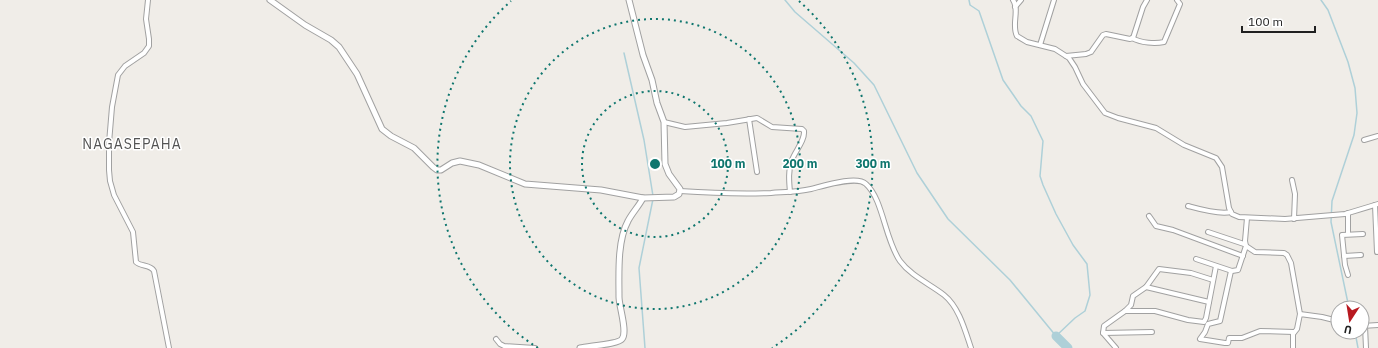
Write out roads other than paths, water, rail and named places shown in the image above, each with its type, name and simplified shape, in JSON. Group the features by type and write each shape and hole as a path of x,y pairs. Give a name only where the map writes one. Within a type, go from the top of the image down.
{"street":[{"path":"148,0 146,19 150,39 149,46 144,53 125,66 117,78 110,125 109,170 114,195 132,232 136,262 150,267 154,271 168,348"},
{"path":"270,0 305,25 331,40 338,47 356,74 382,129 391,136 414,148 432,167 437,170 444,169 456,161 479,165 525,184 601,190 646,198 676,197 680,191"},
{"path":"629,0 657,102 664,122 665,164 668,174 678,186 680,191"},
{"path":"1013,0 1016,7 1014,26 1017,36 1028,42 1055,49 1066,56 1075,67 1083,84 1105,113 1156,128 1184,145 1216,158 1222,167 1229,208 1231,212 1238,217 1294,219 1320,217 1346,214 1377,204 1377,252"},
{"path":"1016,7 1021,0"},
{"path":"1040,45 1054,0"},
{"path":"1132,38 1135,36 1147,0"},
{"path":"1066,56 1089,53 1094,49 1101,36 1104,35 1132,38 1146,42 1164,42 1180,4 1177,0"},
{"path":"664,122 685,127 727,123 757,118 776,128 803,129 804,136 791,162 789,175 790,192"},
{"path":"749,119 758,172"},
{"path":"1364,140 1378,136"},
{"path":"680,191 743,194 790,192 809,190 857,180 866,183 878,205 889,240 898,258 908,269 949,300 957,312 971,348"},
{"path":"1292,180 1295,194 1294,219"},
{"path":"580,348 616,343 624,336 624,327 619,300 622,245 628,221 646,198"},
{"path":"1188,206 1204,210 1226,213 1231,212"},
{"path":"1346,214 1348,234"},
{"path":"1149,216 1156,226 1173,230 1243,256"},
{"path":"1196,259 1230,271 1238,270 1245,245 1247,218"},
{"path":"1208,232 1245,245 1255,252 1284,253 1287,255 1291,262 1300,314 1297,329 1293,336 1293,348"},
{"path":"1348,275 1345,265 1342,235 1363,234"},
{"path":"1344,256 1361,255"},
{"path":"1125,311 1155,310 1188,320 1204,322 1216,266"},
{"path":"1116,348 1103,333 1104,326 1131,305 1133,296 1146,287 1159,268 1190,273 1213,280"},
{"path":"1230,271 1220,321 1208,324 1200,339 1228,343 1229,338 1242,338 1260,331 1294,332"},
{"path":"1146,287 1209,302"},
{"path":"1300,314 1330,319"},
{"path":"1103,333 1152,332"},
{"path":"496,340 504,346 535,348"}],"waterway":[{"path":"785,0 795,12 854,63 874,85 917,173 948,219 1010,280 1056,336 1075,318 1085,311 1090,295 1087,264 1073,245 1056,214 1043,185 1040,176 1043,141 1031,116 1021,106 1003,80 979,11 970,5 969,0"},
{"path":"1321,0 1328,10 1348,62 1355,88 1357,113 1354,135 1332,201 1331,222 1347,300"},
{"path":"624,53 644,140 653,196"},
{"path":"645,348 639,268 653,199"},
{"path":"1056,336 1068,348"},
{"path":"1356,340 1358,348"}],"district":[{"name":"NAGASEPAHA","path":"132,144"}]}
